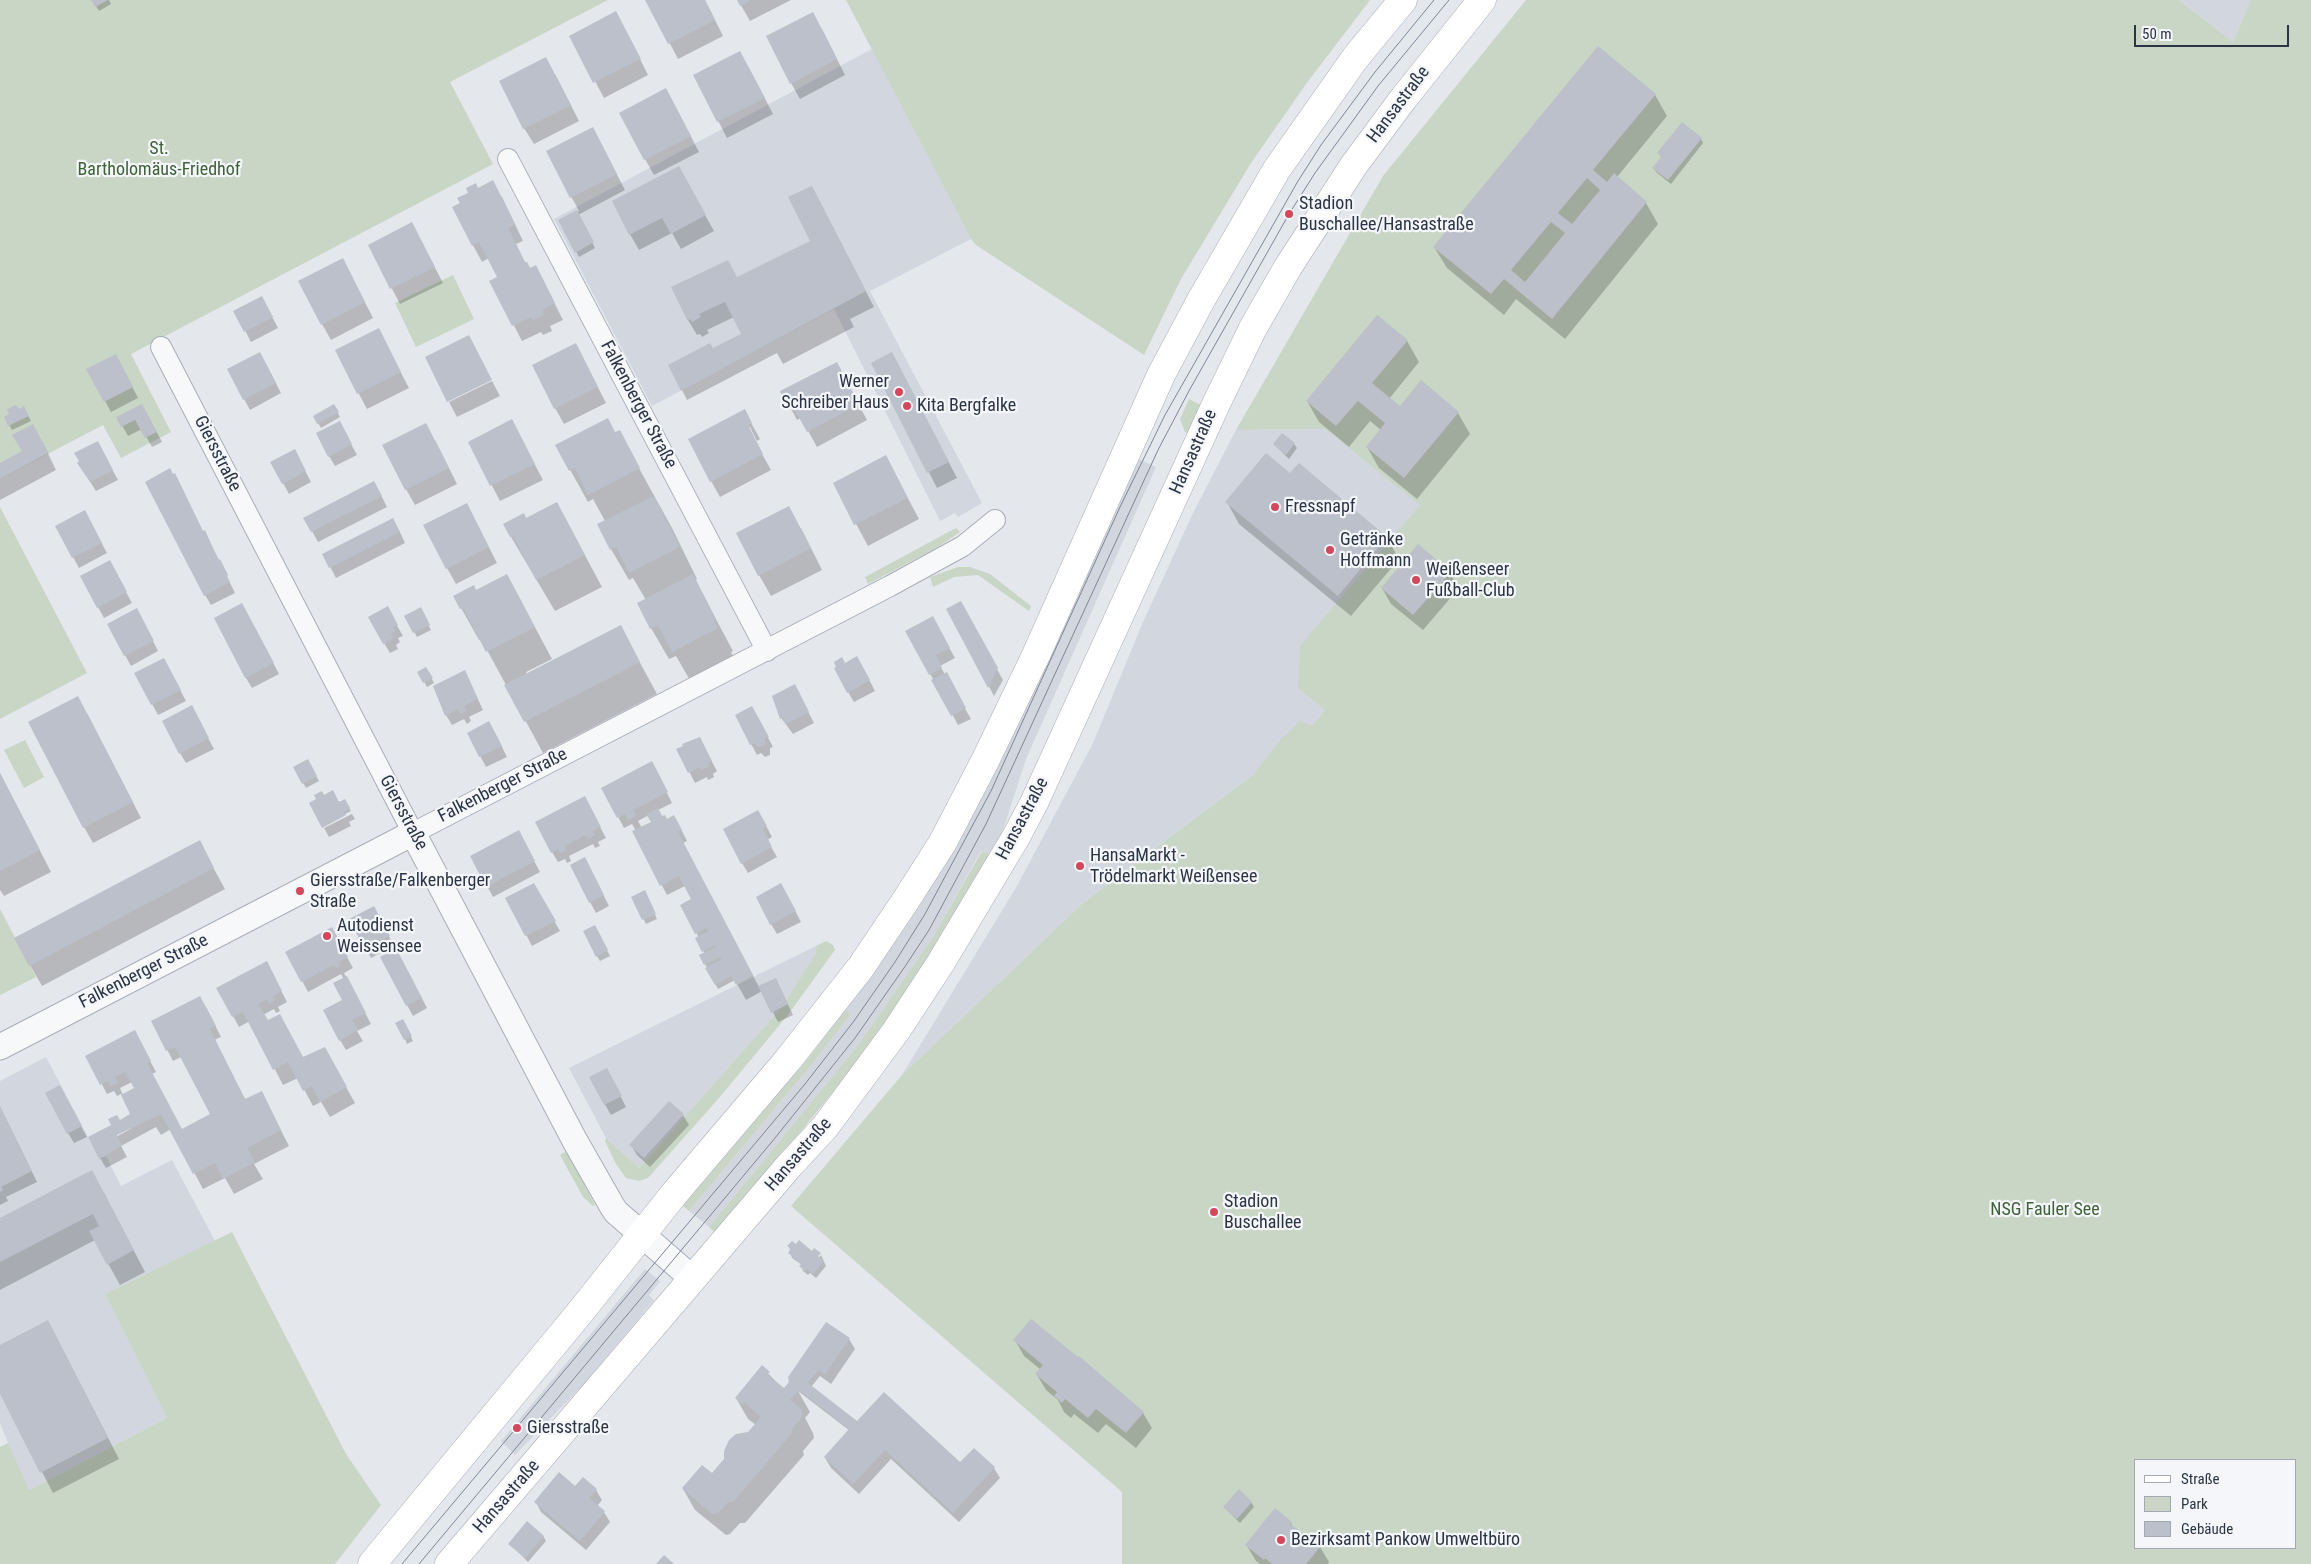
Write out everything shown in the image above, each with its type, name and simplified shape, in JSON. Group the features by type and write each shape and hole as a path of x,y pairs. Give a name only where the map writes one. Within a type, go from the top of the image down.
{"main road":[{"path":"372,1564 787,1061 861,967 943,842 986,761 1036,655 1161,375 1201,300 1277,169 1356,57 1403,0"},
{"name":"Hansastraße","path":"449,1564 788,1167 825,1127 896,1031 940,964 1007,853 1034,803 1217,402 1253,328 1288,267 1354,165 1403,99 1482,0"}],"street":[{"name":"Falkenberger Straße","path":"508,159 767,651"},
{"name":"Giersstraße","path":"162,347 413,833 592,1173 616,1212 694,1279"},
{"name":"Falkenberger Straße","path":"0,1047 767,651 963,546 994,520"}],"shaded area":[{"path":"2179,0 2251,0 2233,42"},
{"path":"872,49 971,239 870,291 982,503 958,517 955,513 940,521 834,309 652,406 554,219"},
{"path":"1325,429 1421,505 1325,710 1298,744 1254,774 1083,903 902,1075 1017,886 1093,743 1143,622 1193,513 1236,430"},
{"path":"1136,458 1156,467 1026,759 1001,836 992,856 981,851 931,940 858,1045 709,1227 689,1211 808,1069 851,1014 846,1009 900,930"},
{"path":"816,946 816,953 786,1000 788,1004 782,1007 639,1168 606,1138 569,1068"},
{"path":"46,1057 99,1158 106,1156 121,1186 172,1160 215,1241 105,1294 167,1418 27,1491 0,1423 0,1081"},
{"path":"645,1269 660,1281 649,1295 654,1300 583,1385 515,1455 501,1441"}],"green space":[{"name":"St. Bartholomäus-Friedhof","path":"0,0 608,0 450,82 493,164 131,354 171,432 121,458 103,425 0,479"},
{"path":"846,0 1370,0 1306,84 1251,163 1181,279 1144,355 976,245 971,239"},
{"name":"NSG Fauler See","path":"1526,0 2179,0 2233,42 2251,0 2311,0 2311,1564 1122,1564 1122,1492 791,1206 902,1075 1083,903 1254,774 1281,739 1300,721 1312,726 1325,710 1298,688 1300,646 1420,505 1325,429 1236,430 1383,176"},
{"path":"453,275 474,319 416,347 395,303"},
{"path":"1189,399 1203,406 1189,434 1185,432 1180,419"},
{"path":"0,507 87,673 0,719"},
{"path":"956,528 960,532 938,547 868,584 865,577"},
{"path":"958,567 970,567 990,574 1031,606 1029,611 978,575 954,577 933,587 930,577"},
{"path":"25,740 44,777 24,788 4,750"},
{"path":"982,851 992,856 926,964 860,1059 717,1234 709,1227 858,1045 931,940"},
{"path":"0,909 36,977 0,995"},
{"path":"826,941 833,945 835,950 787,1016 719,1098 648,1178 639,1181 626,1178 616,1164 605,1141 606,1138 639,1168 782,1007 788,1004 786,1000 816,953 816,946"},
{"path":"846,1009 851,1014 808,1069 689,1211 683,1206 807,1060"},
{"path":"567,1151 595,1205 593,1206 583,1197 560,1155"},
{"path":"232,1232 346,1454 381,1505 335,1564 0,1564 0,1447 8,1443 29,1490 167,1418 105,1294"}],"building":[{"path":"91,0 108,0 95,7"},
{"path":"645,0 705,0 715,20 668,44"},
{"path":"737,0 751,0 740,6"},
{"path":"616,11 641,59 593,83 569,36"},
{"path":"813,12 837,59 790,84 766,36"},
{"path":"1598,46 1656,94 1593,170 1607,182 1614,173 1647,202 1552,319 1504,279 1491,294 1433,247","holes":["1587,178 1600,190 1572,224 1558,213","1551,222 1565,233 1525,282 1511,270"]},
{"path":"740,51 765,98 717,122 693,75"},
{"path":"546,57 571,105 523,129 499,81"},
{"path":"666,88 691,136 644,160 619,113"},
{"path":"1682,122 1702,138 1668,180 1652,168 1662,156 1657,153"},
{"path":"593,127 617,174 570,198 546,151"},
{"path":"679,166 706,215 671,234 662,218 629,235 612,201"},
{"path":"493,180 515,224 508,228 525,262 527,262 530,268 536,265 555,303 542,310 544,315 533,320 531,317 512,326 489,281 497,277 479,242 472,246 452,207 460,203 457,198 468,193 466,188 476,183 478,188"},
{"path":"812,186 866,291 681,391 668,365 710,343 713,348 741,334 725,302 699,314 701,317 692,322 690,319 687,320 671,287 728,260 737,277 810,241 788,197"},
{"path":"577,210 594,242 575,253 558,220"},
{"path":"412,222 435,267 390,289 368,245"},
{"path":"343,258 365,302 321,325 298,281"},
{"path":"262,296 273,317 244,332 233,311"},
{"path":"1377,315 1408,340 1372,383 1400,406 1421,380 1459,412 1404,478 1366,447 1385,423 1358,401 1336,426 1306,401"},
{"path":"379,328 401,372 357,394 335,350"},
{"path":"469,335 492,380 447,402 425,357"},
{"path":"576,343 598,387 554,409 532,365"},
{"path":"260,352 276,383 243,400 227,369"},
{"name":"Werner Schreiber Haus","path":"892,352 949,462 927,473 871,363"},
{"path":"116,354 133,387 104,402 86,369"},
{"path":"837,362 859,404 807,432 791,403 787,405 780,391"},
{"path":"142,404 157,432 145,438 135,420 121,427 116,417"},
{"path":"334,404 339,412 317,424 313,416"},
{"path":"16,405 19,409 24,406 29,416 8,426 4,417 9,414 7,409"},
{"path":"745,409 752,423 748,425 763,454 710,482 688,439"},
{"path":"608,418 615,432 620,430 640,468 588,495 575,468 569,471 555,445"},
{"path":"512,419 535,464 490,486 468,442"},
{"path":"340,421 352,444 328,457 316,433"},
{"path":"426,423 449,468 405,490 382,445"},
{"path":"33,424 48,453 0,479 0,463 22,451 12,435"},
{"path":"1282,433 1295,443 1286,455 1273,444"},
{"path":"98,441 113,470 90,482 77,463 79,461 74,453"},
{"path":"295,449 306,471 282,484 270,462"},
{"path":"1266,453 1290,473 1299,463 1387,537 1338,596 1225,502"},
{"path":"886,455 908,498 854,525 833,483"},
{"path":"170,468 173,474 175,473 203,531 205,530 230,582 204,596 145,482"},
{"path":"374,481 382,496 311,532 303,518"},
{"path":"654,496 680,547 629,573 616,547 610,550 597,524"},
{"path":"557,502 585,555 536,580 513,536 510,537 503,524 524,513 526,518"},
{"path":"467,503 489,547 446,569 423,525"},
{"path":"789,506 811,548 758,576 736,533"},
{"path":"85,510 102,543 72,558 55,526"},
{"path":"393,518 400,532 329,568 322,554"},
{"name":"Weißenseer Fußball-Club","path":"1418,544 1451,572 1413,615 1381,588"},
{"path":"110,560 127,592 97,608 80,576"},
{"path":"507,574 535,627 486,652 463,608 460,609 453,596 474,585 476,590"},
{"path":"693,574 716,619 714,620 718,628 672,652 658,625 650,629 637,603"},
{"path":"961,601 998,668 988,688 946,609"},
{"path":"242,603 274,663 245,678 214,618"},
{"path":"388,606 398,625 393,627 395,631 391,634 393,638 383,644 368,617"},
{"path":"421,607 430,625 413,633 404,616"},
{"path":"137,608 154,641 124,656 107,624"},
{"path":"933,616 950,648 936,655 942,668 929,675 905,631"},
{"path":"621,625 640,662 524,722 504,685"},
{"path":"857,656 870,680 847,693 834,668 836,667 834,662 842,657 845,663"},
{"path":"164,658 181,690 151,705 134,673"},
{"path":"426,667 433,678 423,683 417,672"},
{"path":"465,670 478,699 464,706 466,711 460,714 458,709 445,716 433,686"},
{"path":"947,672 966,708 951,716 931,680"},
{"path":"795,684 809,712 786,724 783,718 780,719 772,696"},
{"path":"78,696 133,802 83,828 28,722"},
{"path":"192,705 209,738 179,754 162,721"},
{"path":"752,706 769,737 765,738 765,744 759,747 754,744 750,745 735,715"},
{"path":"489,721 502,746 479,757 467,733"},
{"path":"700,737 712,761 708,763 710,766 701,770 700,767 688,773 676,749 683,746 682,744"},
{"path":"308,759 317,776 302,784 293,767"},
{"path":"652,761 668,792 633,810 636,816 628,820 625,814 617,818 601,788"},
{"path":"0,773 40,850 0,871"},
{"path":"333,790 339,802 345,799 350,808 344,812 346,815 322,828 309,803 316,799 314,795 322,791 324,795"},
{"path":"585,796 601,827 593,831 595,835 588,839 586,835 564,846 567,850 560,853 558,849 551,853 535,822"},
{"path":"658,808 662,816 665,815 667,819 674,815 682,830 678,832 753,975 736,985 731,976 715,985 705,968 722,959 721,957 704,965 699,955 716,947 715,945 702,952 695,938 708,931 706,928 695,934 680,905 691,899 679,876 660,886 632,831 651,822 646,814"},
{"path":"758,810 767,826 763,829 772,847 741,864 723,829"},
{"path":"519,830 535,861 486,887 470,856"},
{"path":"200,840 214,868 29,966 14,938"},
{"path":"585,857 604,895 589,903 570,865"},
{"path":"534,883 556,921 525,936 505,898"},
{"path":"781,883 796,911 770,925 756,897"},
{"path":"645,890 656,914 642,920 631,897"},
{"path":"374,906 390,936 364,948 349,919"},
{"path":"595,925 608,950 596,957 583,931"},
{"path":"332,927 348,957 339,962 341,965 336,968 334,965 301,982 285,952"},
{"path":"396,948 422,998 406,1006 380,957"},
{"path":"267,961 282,991 273,996 275,1000 269,1004 267,999 258,1004 268,1020 280,1014 303,1057 325,1047 347,1087 320,1102 312,1086 303,1091 288,1062 273,1070 243,1012 232,1017 216,988"},
{"path":"347,976 366,1013 352,1020 358,1030 339,1041 323,1010 342,1000 333,983"},
{"path":"776,978 788,1004 771,1013 758,986"},
{"path":"200,996 216,1026 210,1029 245,1099 262,1091 281,1130 247,1148 255,1162 223,1179 215,1163 193,1174 161,1114 117,1135 122,1146 99,1159 88,1137 111,1125 108,1119 117,1115 120,1120 130,1114 121,1095 134,1088 125,1072 115,1077 118,1083 110,1086 108,1081 100,1085 85,1056 135,1030 151,1061 147,1063 182,1129 210,1114 175,1047 166,1051 151,1021"},
{"path":"403,1019 412,1036 404,1040 395,1023"},
{"path":"607,1068 622,1096 604,1105 589,1077"},
{"path":"60,1085 82,1126 67,1134 45,1093"},
{"path":"669,1101 684,1114 644,1158 629,1145"},
{"path":"0,1106 32,1171 1,1187 3,1190 0,1192"},
{"path":"92,1170 134,1250 107,1265 89,1231 99,1226 93,1214 0,1262 0,1218"},
{"path":"799,1240 812,1251 814,1248 821,1253 818,1256 824,1261 813,1274 799,1266 801,1264 788,1253 791,1249 787,1246 792,1241 796,1244"},
{"path":"1031,1319 1079,1356 1144,1412 1126,1433 1096,1409 1088,1418 1065,1399 1062,1403 1054,1396 1057,1392 1035,1374 1043,1365 1013,1340"},
{"path":"48,1320 108,1438 40,1473 0,1394 0,1345"},
{"path":"826,1322 850,1338 825,1374 818,1370 808,1383 857,1421 884,1392 960,1462 974,1448 995,1467 953,1513 885,1450 853,1484 824,1457 849,1429 799,1390 790,1400 802,1410 802,1417 792,1429 792,1433 733,1502 728,1502 718,1513 712,1514 682,1488 702,1465 712,1473 724,1459 724,1451 729,1440 736,1434 748,1432 761,1417 744,1402 743,1405 735,1398 762,1365 770,1372 767,1374 784,1388 789,1382 788,1377"},
{"path":"559,1472 575,1486 583,1477 597,1489 589,1498 605,1511 580,1541 534,1502"},
{"path":"1239,1489 1252,1502 1237,1519 1223,1507"},
{"name":"Bezirksamt Pankow Umweltbüro","path":"1275,1508 1292,1522 1290,1524 1321,1546 1306,1564 1272,1564 1245,1545"},
{"path":"527,1521 544,1536 525,1558 508,1544"},
{"path":"664,1555 674,1564 656,1564"}],"tram line":[{"path":"402,1564 805,1084 854,1021 895,962 925,914 991,791 1120,507 1165,415 1298,181 1321,145 1375,72 1434,0"},
{"path":"419,1564 775,1138 855,1038 904,968 929,930 986,824 1158,450 1190,389 1289,214 1315,173 1378,86 1449,0"}],"place":[{"name":"Stadion Buschallee/Hansastraße","path":"1289,214"},
{"name":"Werner Schreiber Haus","path":"899,392"},
{"name":"Kita Bergfalke","path":"907,406"},
{"name":"Fressnapf","path":"1275,507"},
{"name":"Getränke Hoffmann","path":"1330,550"},
{"name":"Weißenseer Fußball-Club","path":"1416,580"},
{"name":"HansaMarkt - Trödelmarkt Weißensee","path":"1080,866"},
{"name":"Giersstraße/Falkenberger Straße","path":"300,891"},
{"name":"Autodienst Weissensee","path":"327,936"},
{"name":"Stadion Buschallee","path":"1214,1212"},
{"name":"Giersstraße","path":"517,1428"},
{"name":"Bezirksamt Pankow Umweltbüro","path":"1281,1540"}]}
